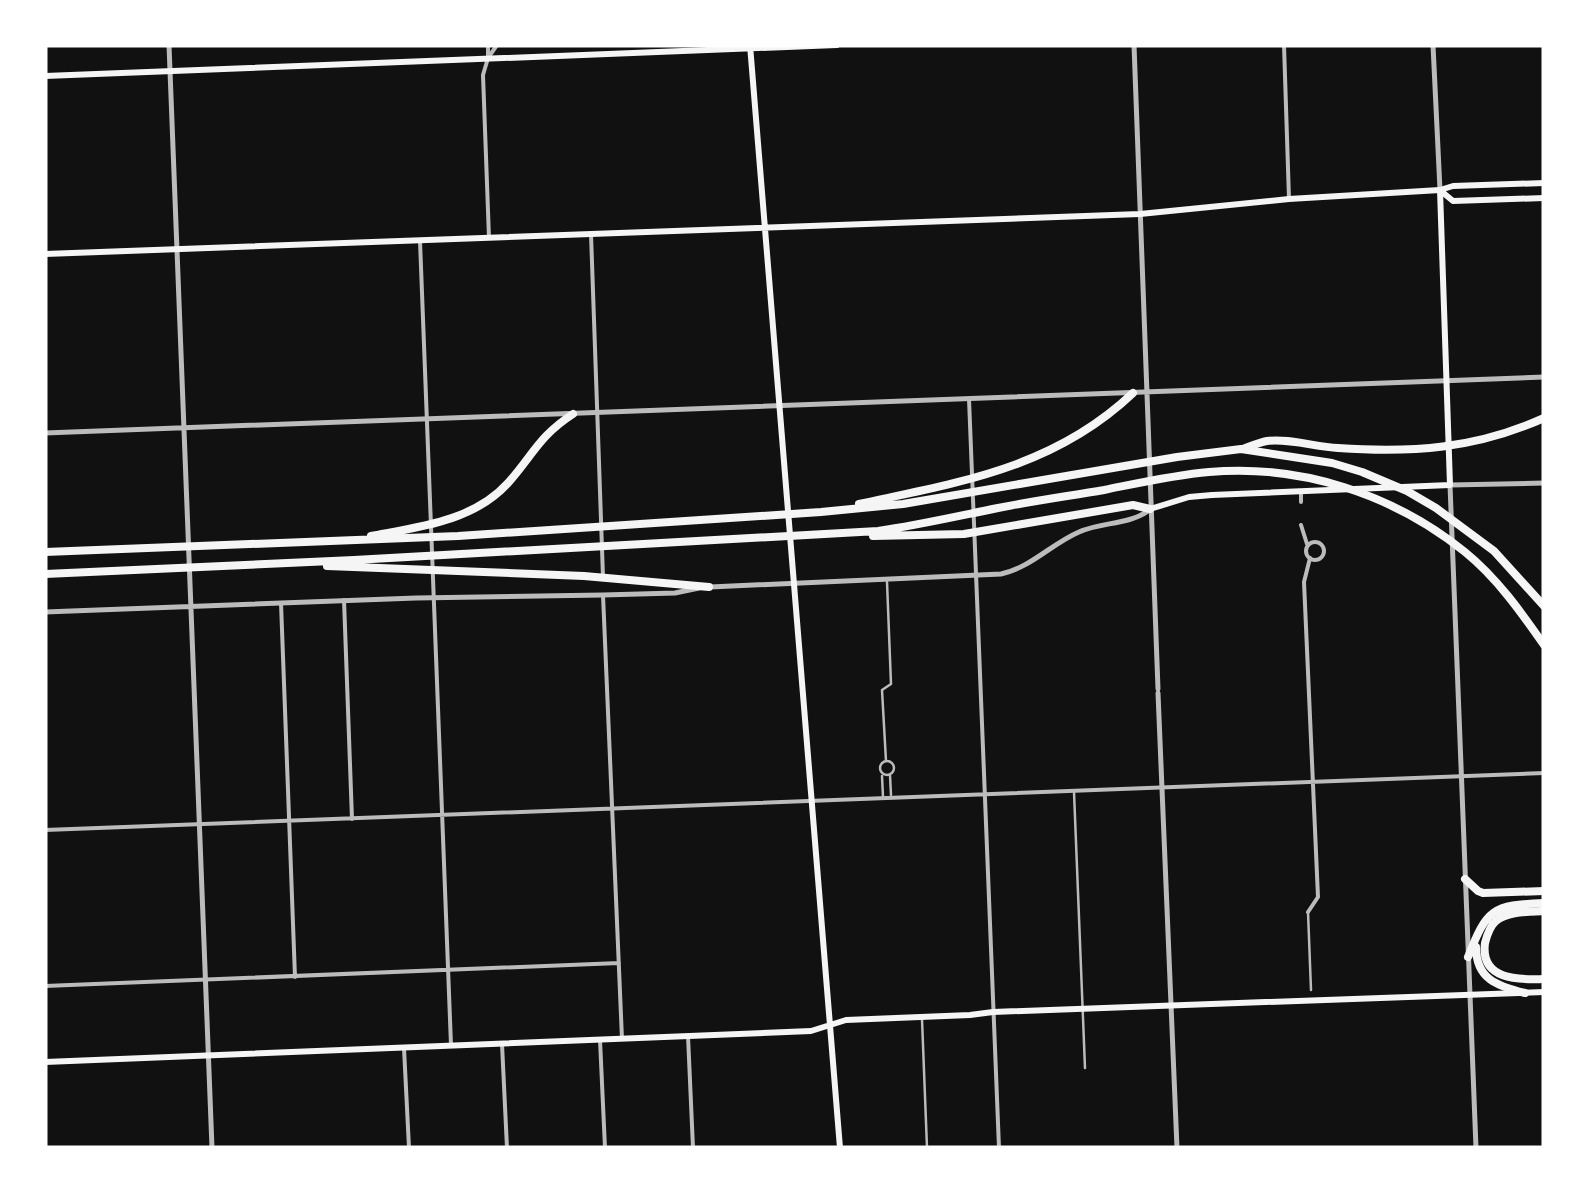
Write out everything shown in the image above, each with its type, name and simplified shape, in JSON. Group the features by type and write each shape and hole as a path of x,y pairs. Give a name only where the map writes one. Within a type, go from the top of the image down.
{"highway":[{"path":"821,512 952,484 1025,462 1061,445 1132,392"},
{"path":"403,534 470,512 500,492 542,438 573,414"},
{"path":"45,552 341,541 403,534 458,536 821,512 903,504 1240,449 1268,441 1400,451 1447,448 1509,432 1544,418"},
{"path":"1240,449 1302,457 1362,472 1407,492 1467,530 1507,564 1544,606"},
{"path":"45,574 903,528 1182,475 1238,470 1310,477 1360,492 1402,511 1466,552 1504,591 1544,645"},
{"path":"806,535 964,534 1133,505 1150,509"},
{"path":"272,563 603,577 709,587"},
{"path":"1465,879 1483,893 1544,891"},
{"path":"1468,957 1488,916 1521,904 1544,907"},
{"path":"1544,907 1495,922 1484,949 1488,963 1510,979 1544,979"},
{"path":"1477,934 1475,951 1483,972 1502,987 1525,993"}],"main road":[{"path":"45,76 837,45"},
{"path":"750,47 840,1148"},
{"path":"45,254 1140,214 1453,186 1544,183"},
{"path":"1440,190 1454,201 1544,198"},
{"path":"1150,509 1212,494 1450,484 1440,190"},
{"path":"45,1062 812,1031 846,1020 993,1012 1544,992"}],"street":[{"path":"169,45 212,1148"},
{"path":"488,45 488,58"},
{"path":"489,238 483,75 497,45"},
{"path":"1134,45 1177,1148"},
{"path":"1284,45 1289,199"},
{"path":"1434,45 1440,190"},
{"path":"591,234 603,577"},
{"path":"420,240 450,1046"},
{"path":"45,433 1544,378"},
{"path":"969,399 998,1148"},
{"path":"1476,1148 1450,484 1544,483"},
{"path":"1301,492 1301,502"},
{"path":"45,612 344,600 603,596 709,587 976,576 1016,571 1078,532 1137,518 1150,509"},
{"path":"1301,528 1308,546 1306,551 1310,558 1318,560 1324,551 1322,546 1316,542 1308,546"},
{"path":"1310,558 1304,576 1318,898 1308,912 1311,990"},
{"path":"886,581 891,684 882,690 886,761"},
{"path":"603,596 622,1039"},
{"path":"344,600 352,819"},
{"path":"281,603 294,978"},
{"path":"883,797 880,766 886,761"},
{"path":"886,761 894,770 890,775 891,797"},
{"path":"45,830 1544,773"},
{"path":"882,774 890,775"},
{"path":"1074,790 1085,1068"},
{"path":"45,986 619,963"},
{"path":"922,1017 927,1148"},
{"path":"688,1036 693,1148"},
{"path":"600,1040 605,1148"},
{"path":"502,1044 507,1148"},
{"path":"404,1048 409,1148"}]}
